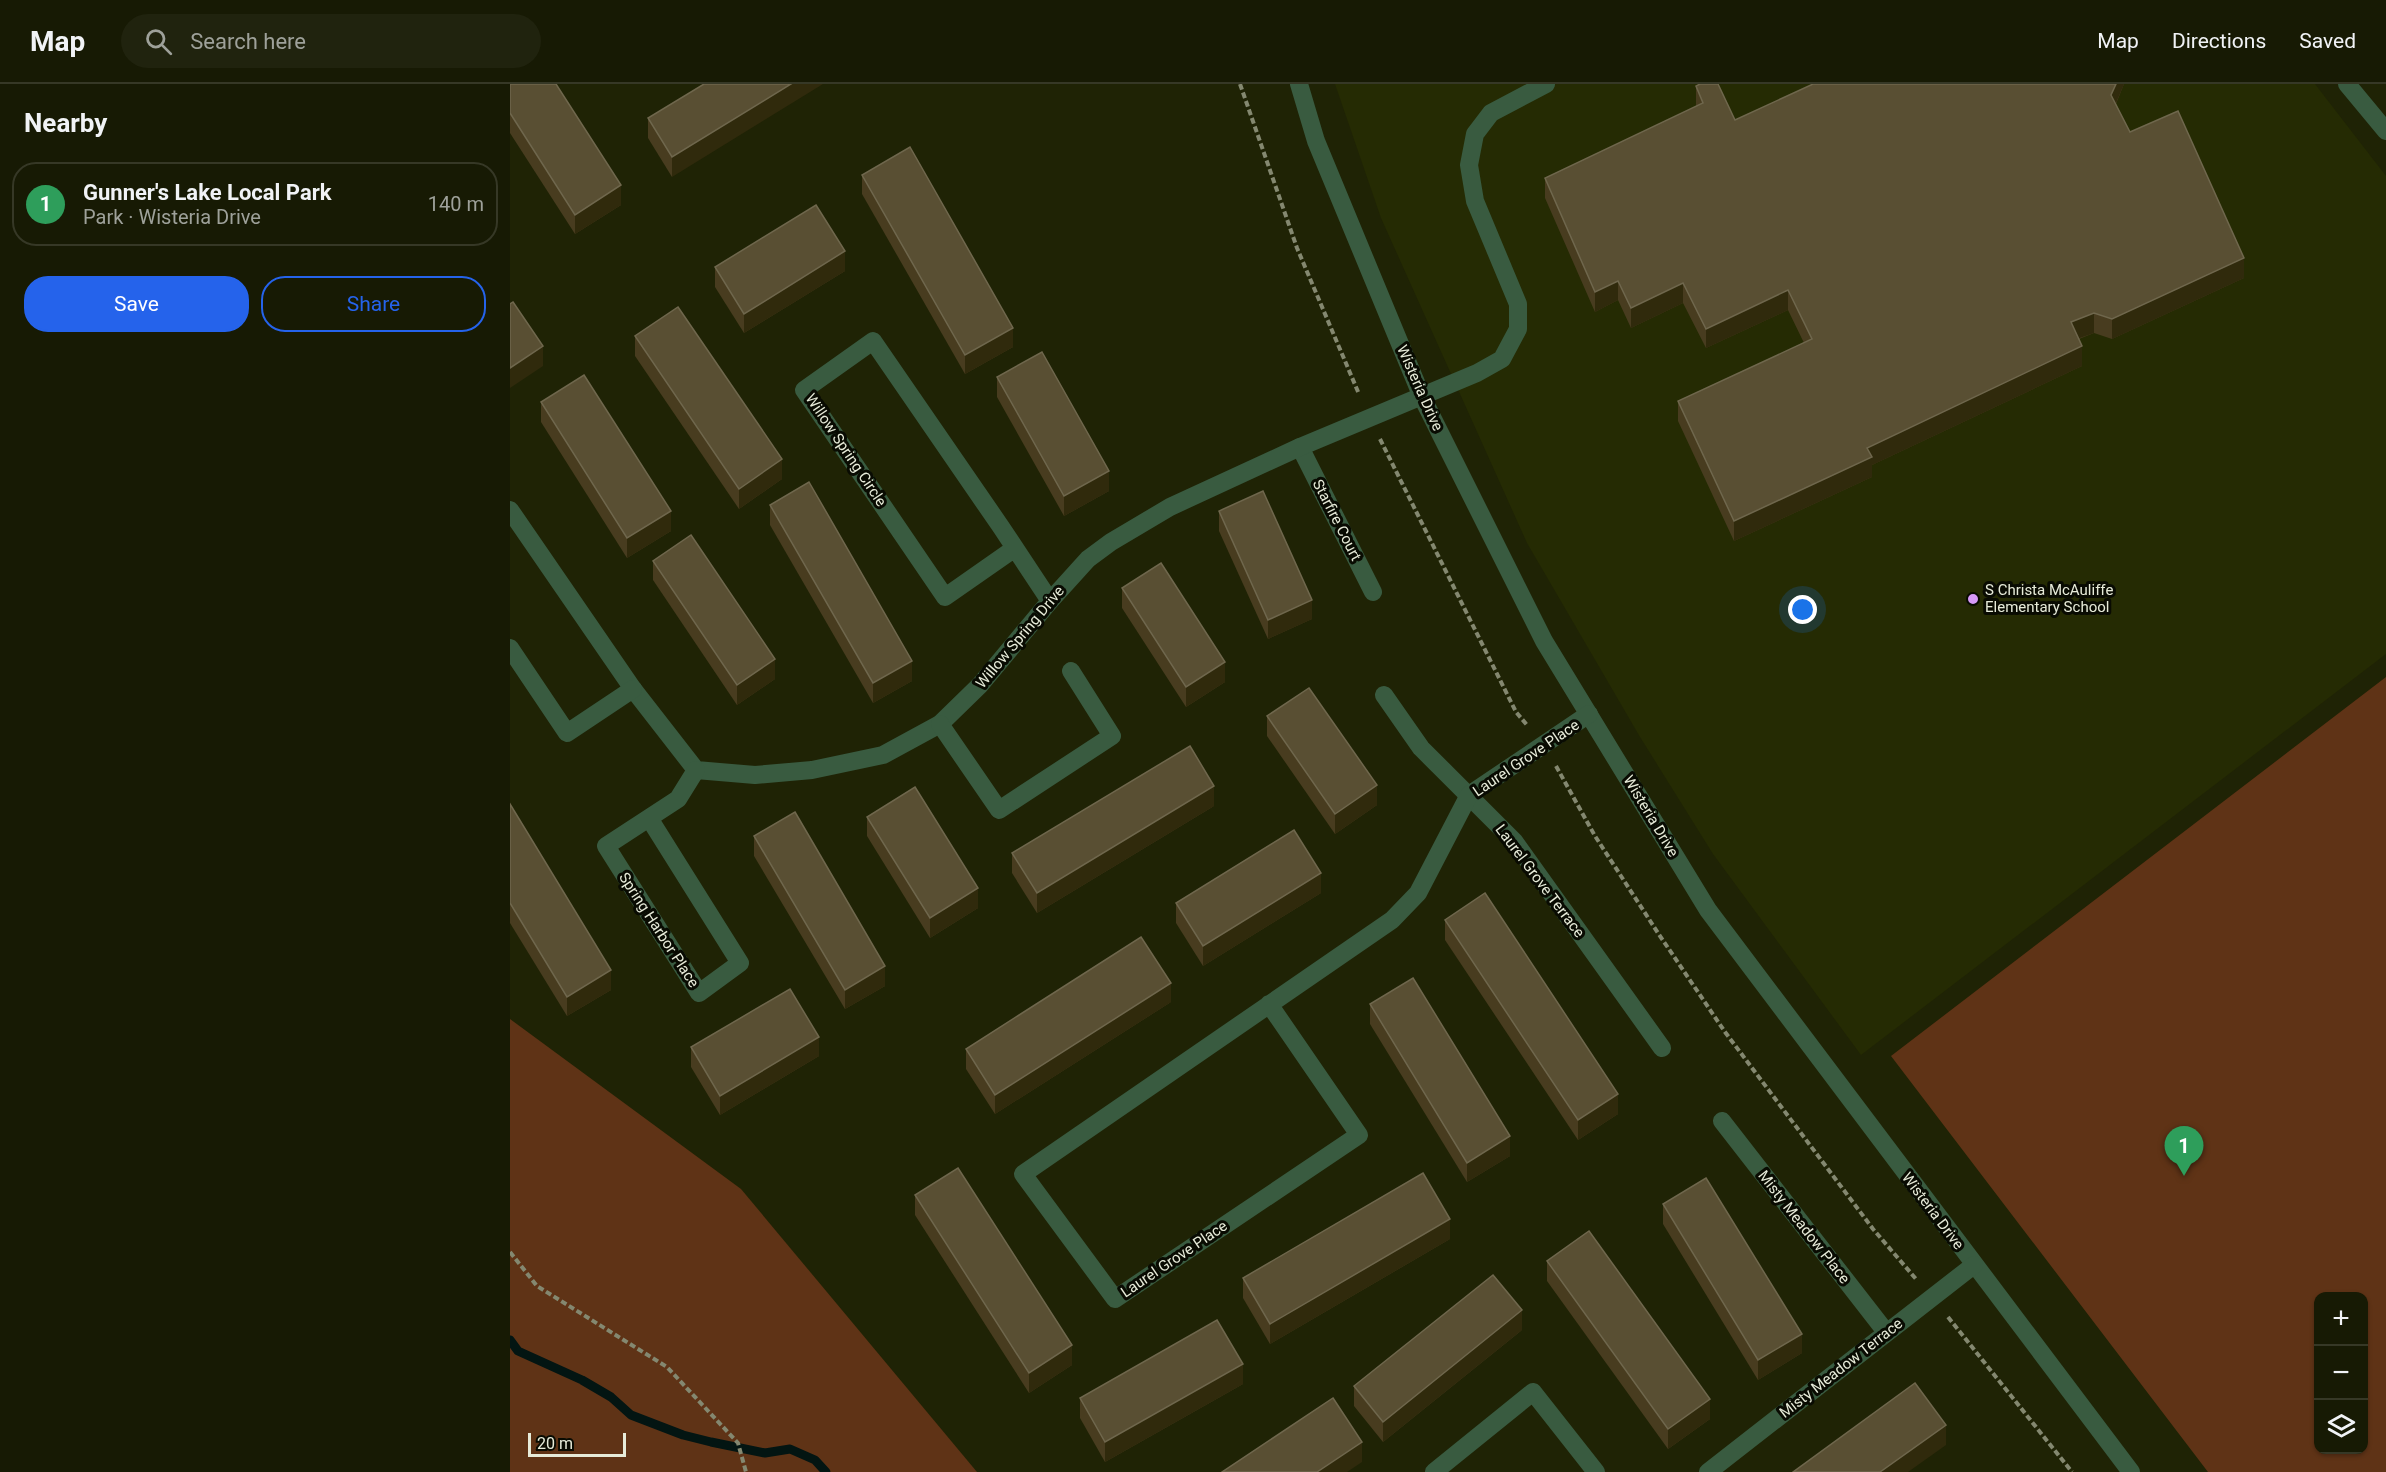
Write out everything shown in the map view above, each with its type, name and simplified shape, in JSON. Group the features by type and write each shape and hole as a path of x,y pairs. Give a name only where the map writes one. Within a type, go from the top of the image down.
{"street":[{"name":"Wisteria Drive","path":"1299,84 1316,141 1422,397 1544,640 1708,910 2131,1472"},
{"name":"Willow Spring Drive","path":"696,770 755,775 812,770 883,755 940,724 980,685 1050,600 1088,559 1111,542 1170,507 1300,447 1477,373 1502,359 1518,329 1518,304 1475,201 1469,165 1475,134 1491,113 1518,90 1546,84"},
{"path":"2348,84 2386,131"},
{"name":"Willow Spring Circle","path":"1015,548 945,597 804,390 873,341 1015,548 1050,600"},
{"name":"Starfire Court","path":"1300,447 1373,592"},
{"path":"510,510 633,689 696,770"},
{"path":"510,648 567,733 633,689"},
{"path":"940,724 999,810 1112,736 1071,671"},
{"name":"Laurel Grove Terrace","path":"1384,695 1421,748 1514,841 1662,1048"},
{"name":"Laurel Grove Place","path":"1269,1004 1359,1135 1114,1299 1023,1174 1269,1004 1392,920 1419,892 1469,795 1589,714"},
{"name":"Spring Harbor Place","path":"649,818 740,963 699,993 606,846 678,799 696,770"},
{"name":"Misty Meadow Place","path":"1722,1121 1886,1332"},
{"name":"Misty Meadow Terrace","path":"1708,1472 1974,1265"},
{"path":"1434,1472 1533,1392 1596,1472"}],"path":[{"path":"1240,84 1297,248 1348,371 1516,712 1544,745 1595,836 1725,1032 1873,1229 1932,1297 2072,1472"},
{"path":"510,1251 537,1286 667,1367 738,1443 746,1471"}],"shaded area":[{"name":"S Christa McAuliffe Elementary School","path":"1335,84 2315,84 2386,176 2386,654 1861,1055 1713,854 1640,737 1527,543 1381,218"},
{"path":"2386,677 2386,1472 2208,1472 1891,1056"},
{"path":"510,1019 741,1189 977,1472 510,1472"}],"building":[{"path":"510,84 556,84 621,185 575,215 510,113"},
{"path":"704,84 791,84 672,157 648,118"},
{"path":"1718,84 1735,120 1813,84 2116,84 2111,95 2130,132 2178,111 2244,258 2112,319 2094,313 2071,322 2082,346 1867,448 1872,457 1734,521 1678,401 1812,339 1788,290 1706,329 1683,283 1631,308 1618,281 1595,292 1545,178 1703,103 1696,86"},
{"path":"910,147 1013,328 965,355 862,175"},
{"path":"816,205 845,251 744,314 715,267"},
{"path":"513,302 543,346 510,368 510,304"},
{"path":"678,307 782,459 739,489 635,336"},
{"path":"1042,352 1109,471 1064,496 997,377"},
{"path":"584,375 671,511 627,538 541,402"},
{"path":"809,482 912,661 873,683 770,505"},
{"path":"1263,491 1312,600 1268,620 1219,511"},
{"path":"691,535 775,659 737,685 653,561"},
{"path":"1161,563 1225,662 1186,687 1122,588"},
{"path":"1309,688 1377,785 1335,814 1267,716"},
{"path":"1190,746 1214,786 1037,893 1012,853"},
{"path":"915,787 978,888 930,918 867,817"},
{"path":"510,804 611,970 567,997 510,903"},
{"path":"795,812 885,966 845,990 754,836"},
{"path":"1294,830 1321,873 1203,946 1176,903"},
{"path":"1485,893 1618,1094 1578,1120 1445,920"},
{"path":"1141,937 1171,983 995,1095 966,1049"},
{"path":"1413,978 1510,1136 1467,1163 1370,1004"},
{"path":"790,989 819,1037 720,1096 691,1047"},
{"path":"958,1168 1072,1345 1029,1373 915,1195"},
{"path":"1423,1173 1450,1219 1270,1324 1243,1278"},
{"path":"1706,1178 1802,1334 1758,1360 1663,1204"},
{"path":"1589,1231 1710,1399 1668,1429 1547,1261"},
{"path":"1493,1275 1522,1310 1383,1422 1354,1386"},
{"path":"1217,1320 1243,1364 1105,1442 1080,1398"},
{"path":"1915,1383 1946,1425 1880,1472 1793,1472"},
{"path":"1333,1398 1362,1442 1317,1472 1222,1472"}],"waterway":[{"path":"510,1340 518,1351 582,1380 611,1397 631,1415 683,1435 711,1442 765,1453 790,1449 815,1460 826,1472"}],"place":[{"name":"S Christa McAuliffe Elementary School","path":"1973,599"},
{"name":"Gunner's Lake Local Park","path":"2184,1176"}]}
